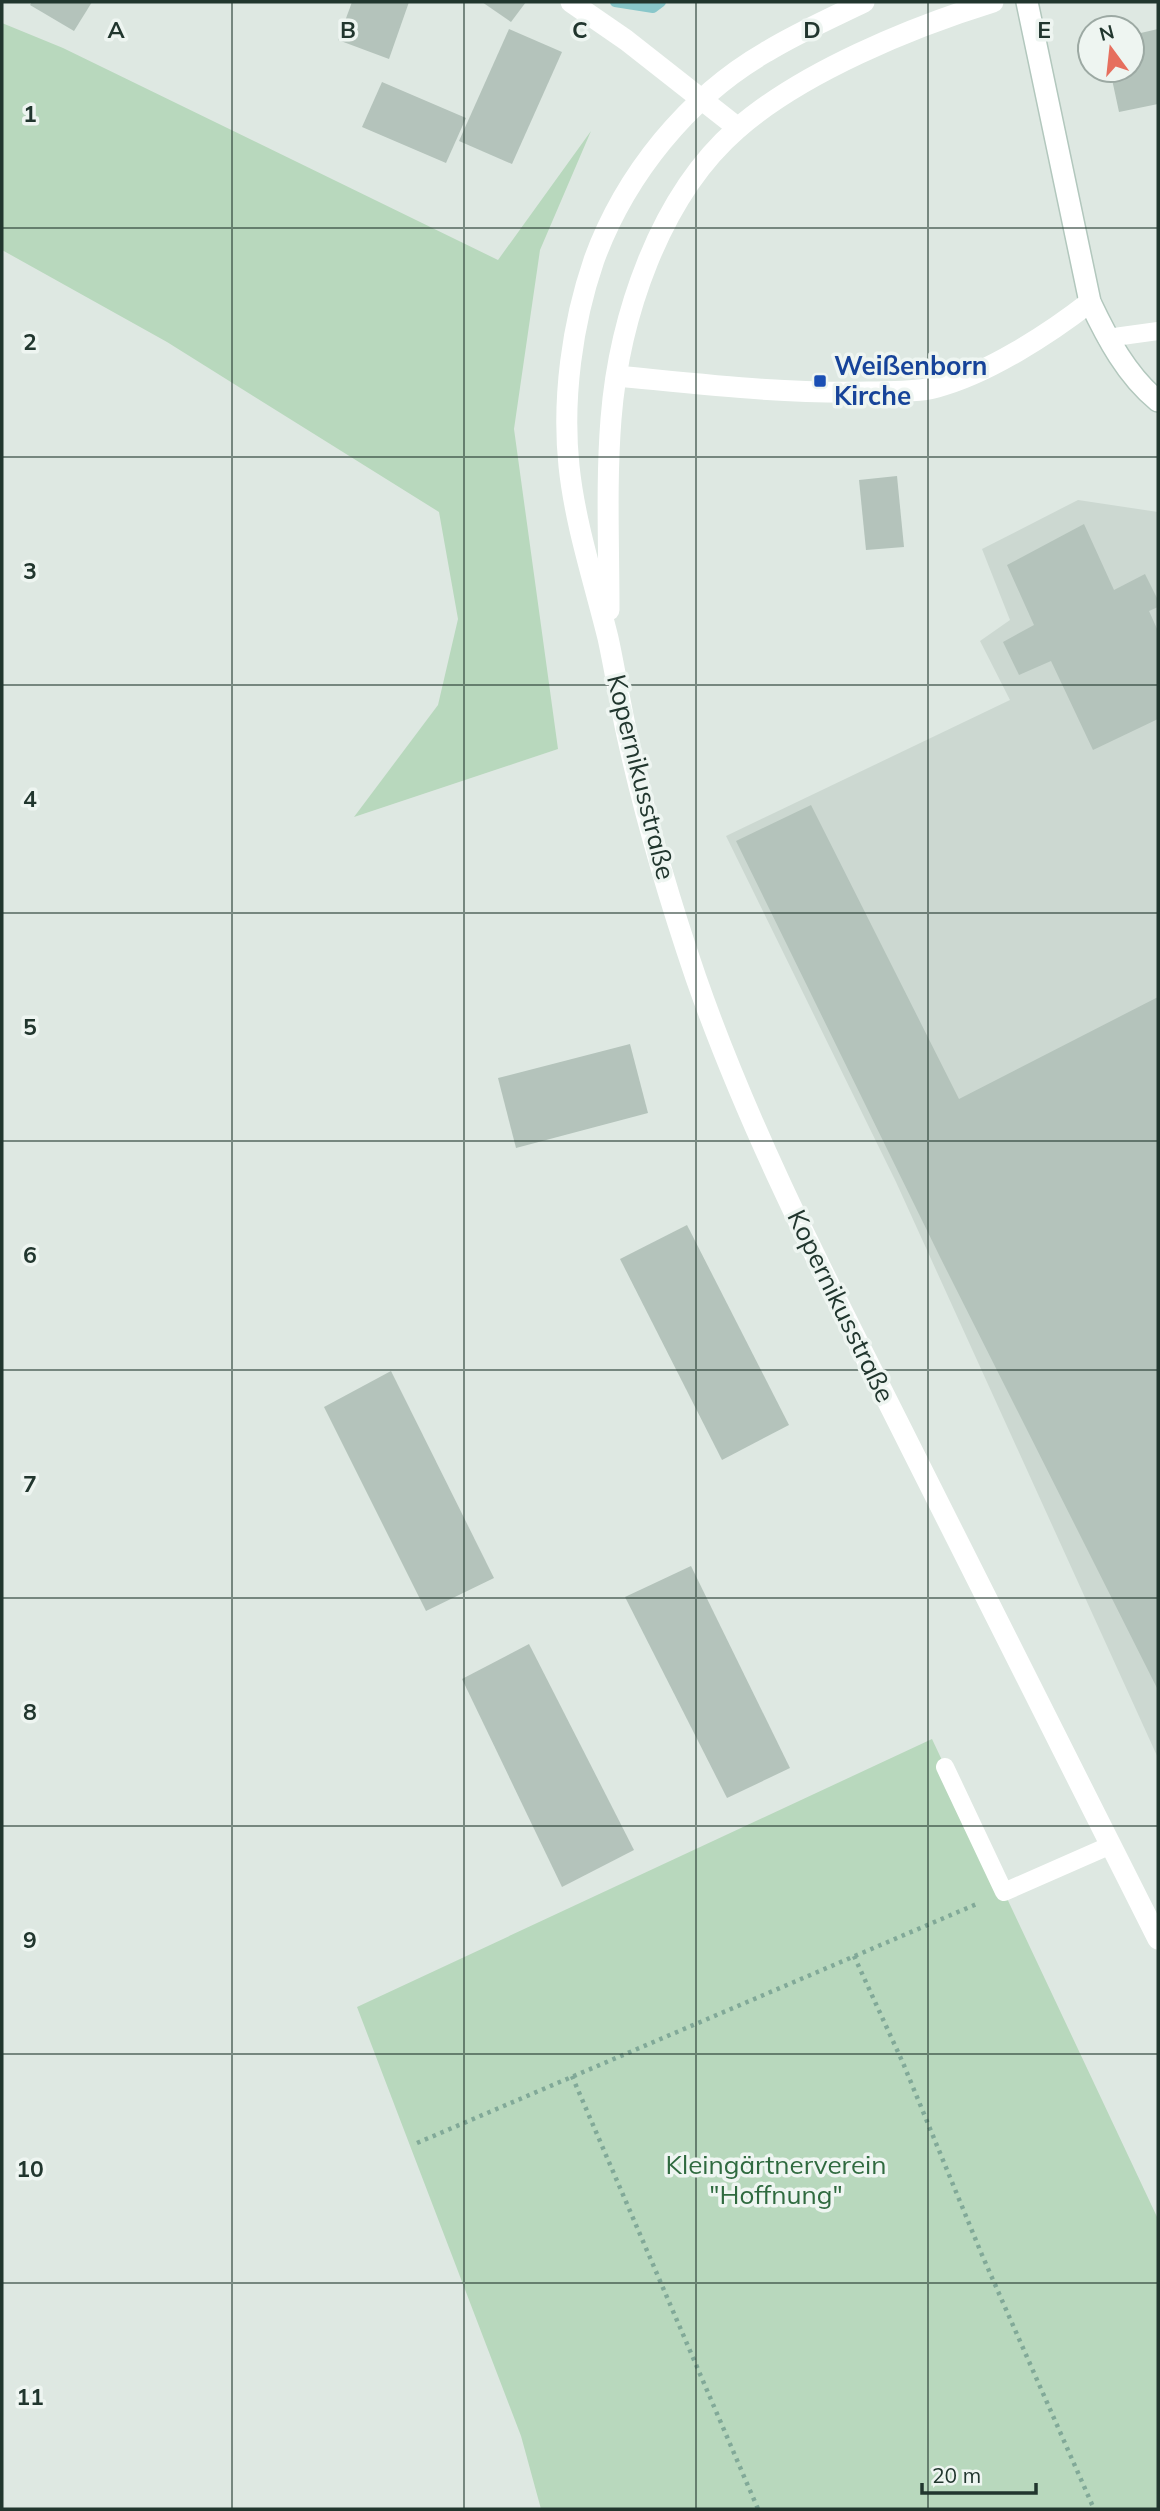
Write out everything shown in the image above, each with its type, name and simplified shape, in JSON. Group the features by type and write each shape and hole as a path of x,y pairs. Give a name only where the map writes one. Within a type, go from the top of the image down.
{"street":[{"path":"571,2 702,98 738,128"},
{"name":"Kopernikusstraße","path":"864,2 762,54 702,98 644,165 616,210 595,259 580,309 571,363 569,465 577,516 608,640 630,747 675,909 697,979 752,1123 821,1269 1158,1939"},
{"name":"Kopernikusstraße","path":"608,640 611,416 627,325 642,274 666,223 696,176 738,128 789,92 825,71 936,21 993,2"},
{"path":"1027,2 1090,302 1107,338 1144,390 1158,401"},
{"path":"617,376 812,393 934,388 957,381 994,363 1041,337 1090,302"}],"lane":[{"path":"1107,338 1158,331"},
{"path":"945,1766 1004,1892 1111,1845"}],"path":[{"path":"417,2143 1004,1892"},
{"path":"854,1956 903,2063 982,2255 1094,2509"},
{"path":"572,2076 758,2509"}],"shaded area":[{"path":"1078,500 1158,512 1158,1758 896,1182 726,836 1010,700 980,641 1010,620 982,549"}],"green space":[{"path":"2,23 63,48 498,260 591,131 540,250 514,429 558,749 354,817 438,705 458,619 439,512 167,342 2,250"},
{"name":"Kleingärtnerverein \"Hoffnung\"","path":"932,1739 1158,2219 1158,2509 541,2509 521,2436 357,2007"}],"building":[{"path":"32,2 92,2 74,31 30,5"},
{"path":"352,2 409,2 389,59 338,40"},
{"path":"482,2 526,2 511,22"},
{"path":"509,29 562,52 512,164 459,141"},
{"path":"1158,29 1158,104 1119,112 1113,84 1146,84 1146,32"},
{"path":"382,82 466,118 446,163 362,127"},
{"path":"897,476 904,547 866,550 859,480"},
{"path":"1084,524 1114,590 1145,574 1158,600 1158,607 1149,611 1158,631 1158,719 1093,750 1051,661 1019,675 1003,642 1034,625 1007,565"},
{"path":"811,805 959,1099 1158,997 1158,1690 941,1259 736,841"},
{"path":"630,1044 648,1113 516,1148 498,1078"},
{"path":"687,1225 789,1425 722,1460 620,1259"},
{"path":"391,1371 494,1578 426,1611 324,1407"},
{"path":"691,1566 790,1768 727,1798 625,1597"},
{"path":"529,1644 634,1850 562,1887 462,1679"}],"waterway":[{"path":"615,2 653,8 661,2"}],"place":[{"name":"Weißenborn Kirche","path":"820,381"}]}
